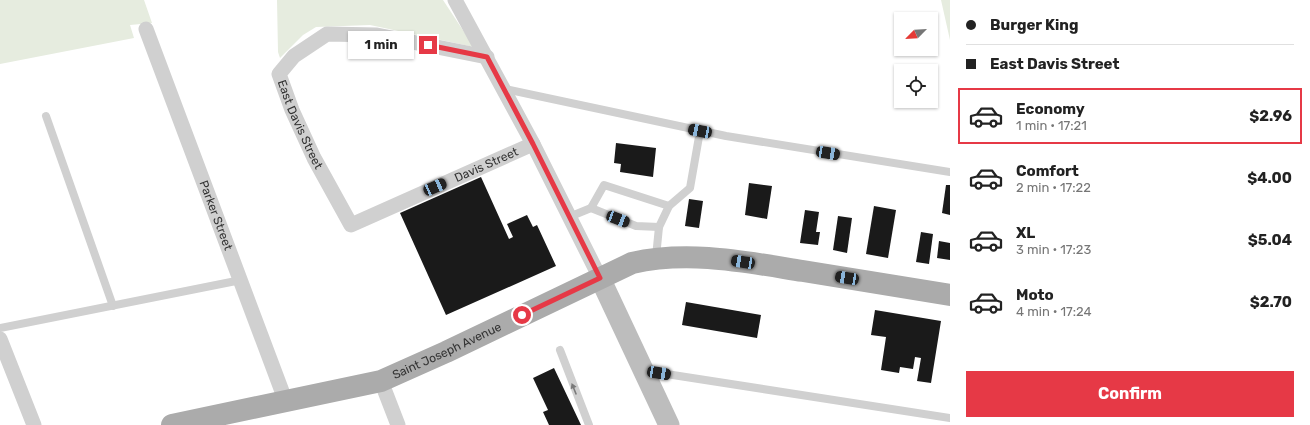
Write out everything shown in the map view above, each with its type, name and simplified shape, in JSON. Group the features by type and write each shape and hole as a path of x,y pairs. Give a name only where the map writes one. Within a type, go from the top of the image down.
{"main road":[{"name":"Saint Joseph Avenue","path":"172,425 381,381 446,352 632,262 677,256 729,259 950,295"}],"street":[{"path":"455,0 505,89 533,144 600,278 644,370 668,425"},
{"name":"Parker Street","path":"146,29 286,402"},
{"name":"East Davis Street","path":"351,225 314,158 292,110 279,74 294,56 327,34 378,35 487,57"},
{"name":"Davis Street","path":"351,225 533,144"},
{"path":"0,339 34,425"},
{"path":"381,381 398,425"}],"lane":[{"path":"505,89 700,131 950,172"},
{"path":"46,116 113,306"},
{"path":"656,258 659,227 669,206 690,188 700,131"},
{"path":"569,217 591,208 604,185 669,206"},
{"path":"591,208 636,226 659,227"},
{"path":"0,328 241,280"},
{"path":"560,350 589,425"},
{"path":"644,370 950,418"}],"shaded area":[{"path":"0,0 144,0 152,23 130,25 134,38 0,64"},
{"path":"277,0 443,0 474,47 370,25 316,27 303,35 280,58 278,52"},
{"path":"941,0 950,0 950,40"}],"building":[{"path":"616,143 656,148 653,177 620,172 621,164 614,163"},
{"path":"481,177 509,239 513,237 507,224 527,215 533,227 537,225 556,266 446,315 400,213"},
{"path":"749,183 772,186 767,219 745,215"},
{"path":"946,185 950,185 950,215 942,213"},
{"path":"689,199 703,201 699,228 685,226"},
{"path":"874,206 896,210 888,258 866,254"},
{"path":"805,210 819,212 816,232 820,232 818,245 800,243"},
{"path":"838,216 852,218 847,253 833,250"},
{"path":"921,232 933,234 929,264 916,262"},
{"path":"939,241 950,243 950,260 937,258"},
{"path":"686,302 761,315 757,338 682,325"},
{"path":"875,310 941,321 931,383 917,381 921,358 915,357 913,369 900,367 899,373 881,370 886,337 871,335"},
{"path":"554,368 581,425 549,425 543,412 548,410 533,378"}],"route":[{"path":"428,45 487,57 505,89 600,278 522,315"}]}
